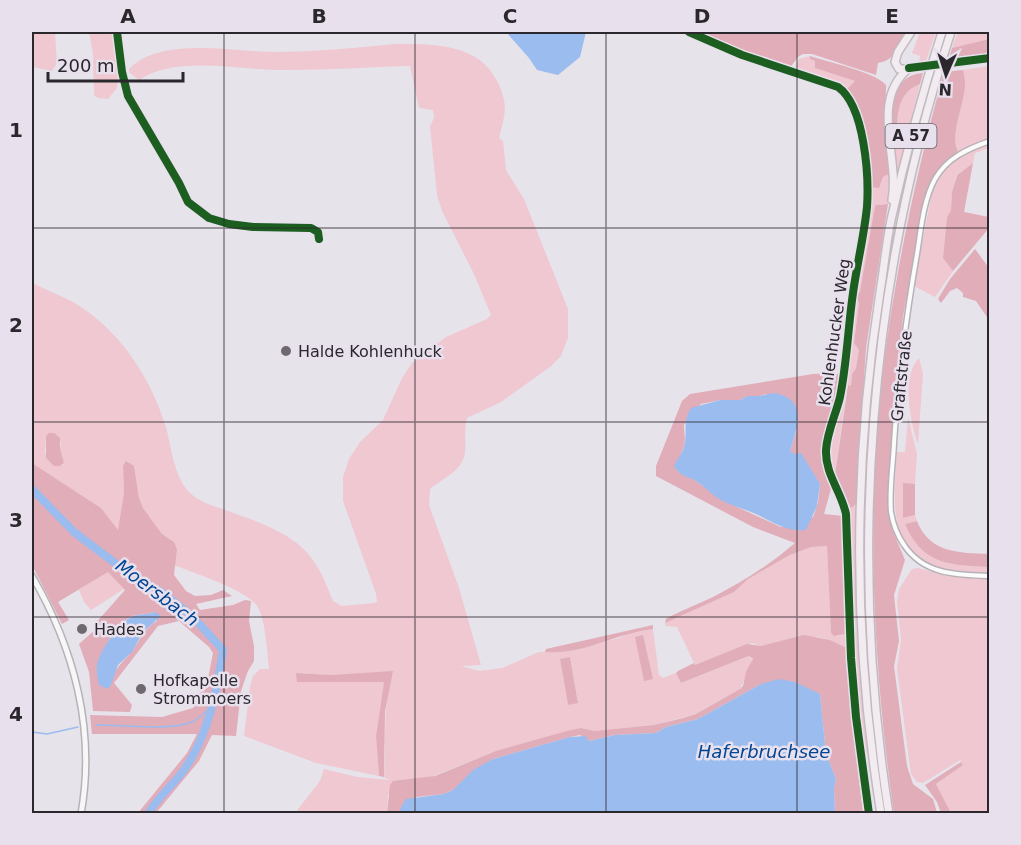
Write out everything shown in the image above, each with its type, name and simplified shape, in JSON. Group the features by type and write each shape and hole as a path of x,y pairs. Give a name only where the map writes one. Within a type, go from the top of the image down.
{"highway":[{"path":"909,69 899,69 896,62 898,52 911,32"},
{"name":"A 57","path":"881,813 867,709 861,616 863,445 873,346 888,241 913,128 942,32"},
{"name":"A 57","path":"889,813 876,709 870,616 869,499 875,412 886,308 901,219 922,130 950,32"},
{"path":"888,241 894,184 889,131 890,107 893,87 909,69"}],"main road":[{"path":"909,69 990,58"},
{"path":"32,576 72,663 83,714 86,756 81,813"}],"street":[{"path":"117,32 122,72 129,96 188,202 209,218 229,224 253,227 311,228 318,232 319,239"},
{"name":"Kohlenhucker Weg","path":"689,32 742,55 838,87 850,99 860,126 867,182 867,210 853,292 842,388 826,449 829,471 846,514 851,658 856,717 869,813"},
{"name":"Graftstraße","path":"990,141 966,150 952,159 939,173 929,192 914,270 902,352 891,499 891,512 896,532 904,546 915,558 941,572 990,576"},
{"path":"32,592 40,591"}],"shaded area":[{"path":"32,32 55,32 57,63 52,71 32,67"},
{"path":"89,32 114,32 118,81 117,88 108,99 94,95 93,54"},
{"path":"694,32 907,32 893,56 878,63 876,75 812,54 803,54 798,57 789,69 758,59"},
{"path":"920,32 936,32 926,61 919,62 920,56 912,53"},
{"path":"958,32 989,32 989,39 952,48"},
{"path":"989,39 989,54 949,59 952,48"},
{"path":"425,44 454,48 480,60 490,70 503,96 505,114 499,138 503,141 506,170 524,199 568,309 568,338 561,356 550,367 501,402 467,418 465,452 461,464 430,489 429,505 459,588 481,665 461,666 479,671 502,668 539,652 569,651 619,638 635,631 653,629 659,675 663,678 676,673 681,683 749,656 753,661 740,689 696,714 654,725 594,731 581,728 496,751 388,794 387,813 295,813 320,781 324,769 357,777 390,780 384,777 386,712 392,672 330,675 297,673 297,682 384,682 376,736 379,776 316,763 244,736 253,676 260,669 269,669 264,628 257,606 231,588 174,565 177,549 174,542 162,534 143,508 139,498 134,466 123,466 124,493 118,531 101,508 32,463 32,283 73,302 90,313 105,326 131,356 142,372 159,408 179,477 192,495 275,530 296,542 316,565 333,601 342,606 375,603 376,594 343,501 343,477 349,459 360,442 383,420 402,378 412,363 446,337 487,319 491,315 474,274 442,211 437,195 430,126 434,118 433,110 419,108 410,66 269,70 191,66 154,72 139,80 129,72 129,69 143,59 160,52 180,49 280,52","holes":["46,436 61,442 60,448 64,464 54,466 45,453","570,657 578,702 568,705 560,659"]},
{"path":"810,56 810,59 815,61 815,68 855,81 847,89 847,93 835,84 794,70 799,59"},
{"path":"810,56 862,72 886,85 885,135 889,174 883,177 879,188 869,187 861,123 847,89 855,81 815,68 815,61 810,59"},
{"path":"989,66 989,138 958,151 955,139 965,88 963,70"},
{"path":"963,70 965,88 955,139 958,151 937,171 924,199 903,317 895,389 888,507 892,529 905,560 894,595 899,641 894,666 907,766 913,784 933,799 937,813 894,814 886,756 876,639 874,522 879,405 897,277 926,140 944,72"},
{"path":"923,73 920,84 907,92 900,104 897,134 896,137 892,137 891,117 894,96 904,80 912,75"},
{"path":"920,84 896,182 893,137 897,134 898,112 907,92"},
{"path":"989,143 989,148 975,153 973,163 956,175 951,210 947,217 943,257 953,271 935,297 914,286 932,192 937,182 955,161 970,151"},
{"path":"973,163 964,212 989,217 989,228 953,271 943,258 947,217 951,210 952,192 957,175"},
{"path":"889,174 888,204 880,204 860,292 856,297 859,303 854,343 859,350 851,386 847,385 835,475 851,507 856,504 856,622 867,753 862,754 853,650 848,513 830,468 829,448 843,389 869,203 869,187 874,188 881,184 883,177"},
{"path":"888,204 866,348 856,504 851,508 835,475 848,385 851,386 859,350 854,343 859,303 856,297 860,292 875,207"},
{"path":"975,249 989,268 989,320 976,301 963,297 963,293 957,288 950,291 941,303 938,299 950,279"},
{"path":"919,358 923,374 918,444 910,412 909,387 913,366"},
{"path":"832,373 838,374 840,378 824,448 826,468 832,485 824,514 843,516 848,630 846,634 834,636 831,633 827,546 811,547 790,555 748,579 734,592 665,623 666,619 745,579 795,543 753,527 656,476 656,466 682,401 690,394","holes":["766,394 797,430 790,451 820,484 818,503 813,517 781,527 724,501 677,471 685,443 684,425 701,404 720,400 740,400 747,396"]},
{"path":"908,417 917,454 915,484 903,484 903,518 915,515 917,521 905,524 912,538 920,548 939,560 989,567 989,574 943,569 924,562 911,551 902,538 897,522 895,487 897,452 905,452"},
{"path":"54,433 60,438 64,463 60,466 54,466 46,458 46,436"},
{"path":"126,461 134,466 139,498 143,508 162,534 174,542 177,549 174,575 186,591 195,596 211,595 223,590 232,596 196,604 200,610 233,605 245,600 251,601 249,621 254,646 254,661 241,691 236,736 212,735 199,761 156,813 138,813 187,753 197,734 92,734 90,715 162,717 193,708 199,699 198,694 206,689 213,653 179,621 158,626 114,683 132,705 130,712 93,711 89,672 79,644 96,629 94,625 125,590 108,572 58,602 69,620 62,624 32,565 32,463 101,508 118,530 124,493 123,466","holes":["154,612 157,621 146,630 132,651 118,666 113,678 98,675 99,660 124,621 132,616"]},
{"path":"903,483 915,484 915,515 903,518"},
{"path":"917,521 922,532 937,545 957,552 989,554 989,567 950,563 929,555 912,538 905,524"},
{"path":"827,546 831,633 838,636 846,634 847,648 818,637 760,646 752,643 695,665 677,627 666,626 665,623 734,592 748,579 790,555 811,547"},
{"path":"918,568 947,576 989,579 989,813 951,813 936,784 963,765 960,760 923,783 917,782 911,774 897,669 901,639 897,602 899,589 912,569"},
{"path":"108,571 124,589 91,610 84,602 79,590"},
{"path":"653,625 653,629 586,647 545,652 546,649"},
{"path":"643,635 653,679 644,681 635,637"},
{"path":"804,635 830,640 847,648 851,712 863,813 835,813 836,779 826,754 820,694 761,684 698,719 666,727 656,733 615,735 589,741 580,735 493,759 453,790 444,794 416,797 401,809 400,813 387,814 390,785 393,781 435,776 496,751 567,731 581,728 594,731 654,725 696,714 740,689 753,659 749,656 681,683 676,673 678,671 747,644 761,646"},
{"path":"570,657 578,703 568,705 560,659"},
{"path":"393,671 385,711 384,777 379,776 376,736 384,682 297,682 296,673 331,675"},
{"path":"961,762 963,765 936,784 951,813 941,813 937,802 925,785"}],"water":[{"path":"506,32 586,32 580,57 558,75 537,70"},
{"path":"773,393 784,396 796,407 798,415 796,433 790,451 794,454 801,453 820,484 817,506 806,530 793,530 781,526 724,501 696,481 681,474 674,466 684,447 686,423 691,408 720,400 740,400 747,396"},
{"path":"154,612 160,617 143,632 132,652 118,665 111,685 107,689 99,685 98,660 115,632 131,617"},
{"name":"Haferbruchsee","path":"779,679 795,682 820,694 826,754 836,779 835,813 400,813 406,799 444,794 453,790 473,770 493,759 570,737 585,736 589,741 615,735 656,733 666,727 698,719 761,684"}],"waterway":[{"name":"Moersbach","path":"32,489 74,532 136,579 160,591 192,616 223,650 214,697 200,742 184,770 148,814"},
{"path":"96,725 158,727 182,725 195,721 211,708"},
{"path":"32,732 47,734 78,727"}],"cycle path":[{"path":"117,32 122,72 128,96 188,202 209,218 229,224 253,227 311,228 318,232 319,239"},
{"path":"689,32 742,55 838,87 847,96 860,125 866,161 867,207 853,293 842,384 828,437 826,459 846,514 851,658 869,814"},
{"path":"909,68 990,58"}],"place":[{"name":"Halde Kohlenhuck","path":"286,351"},
{"name":"Hades","path":"82,629"},
{"name":"Hofkapelle Strommoers","path":"141,689"}]}
